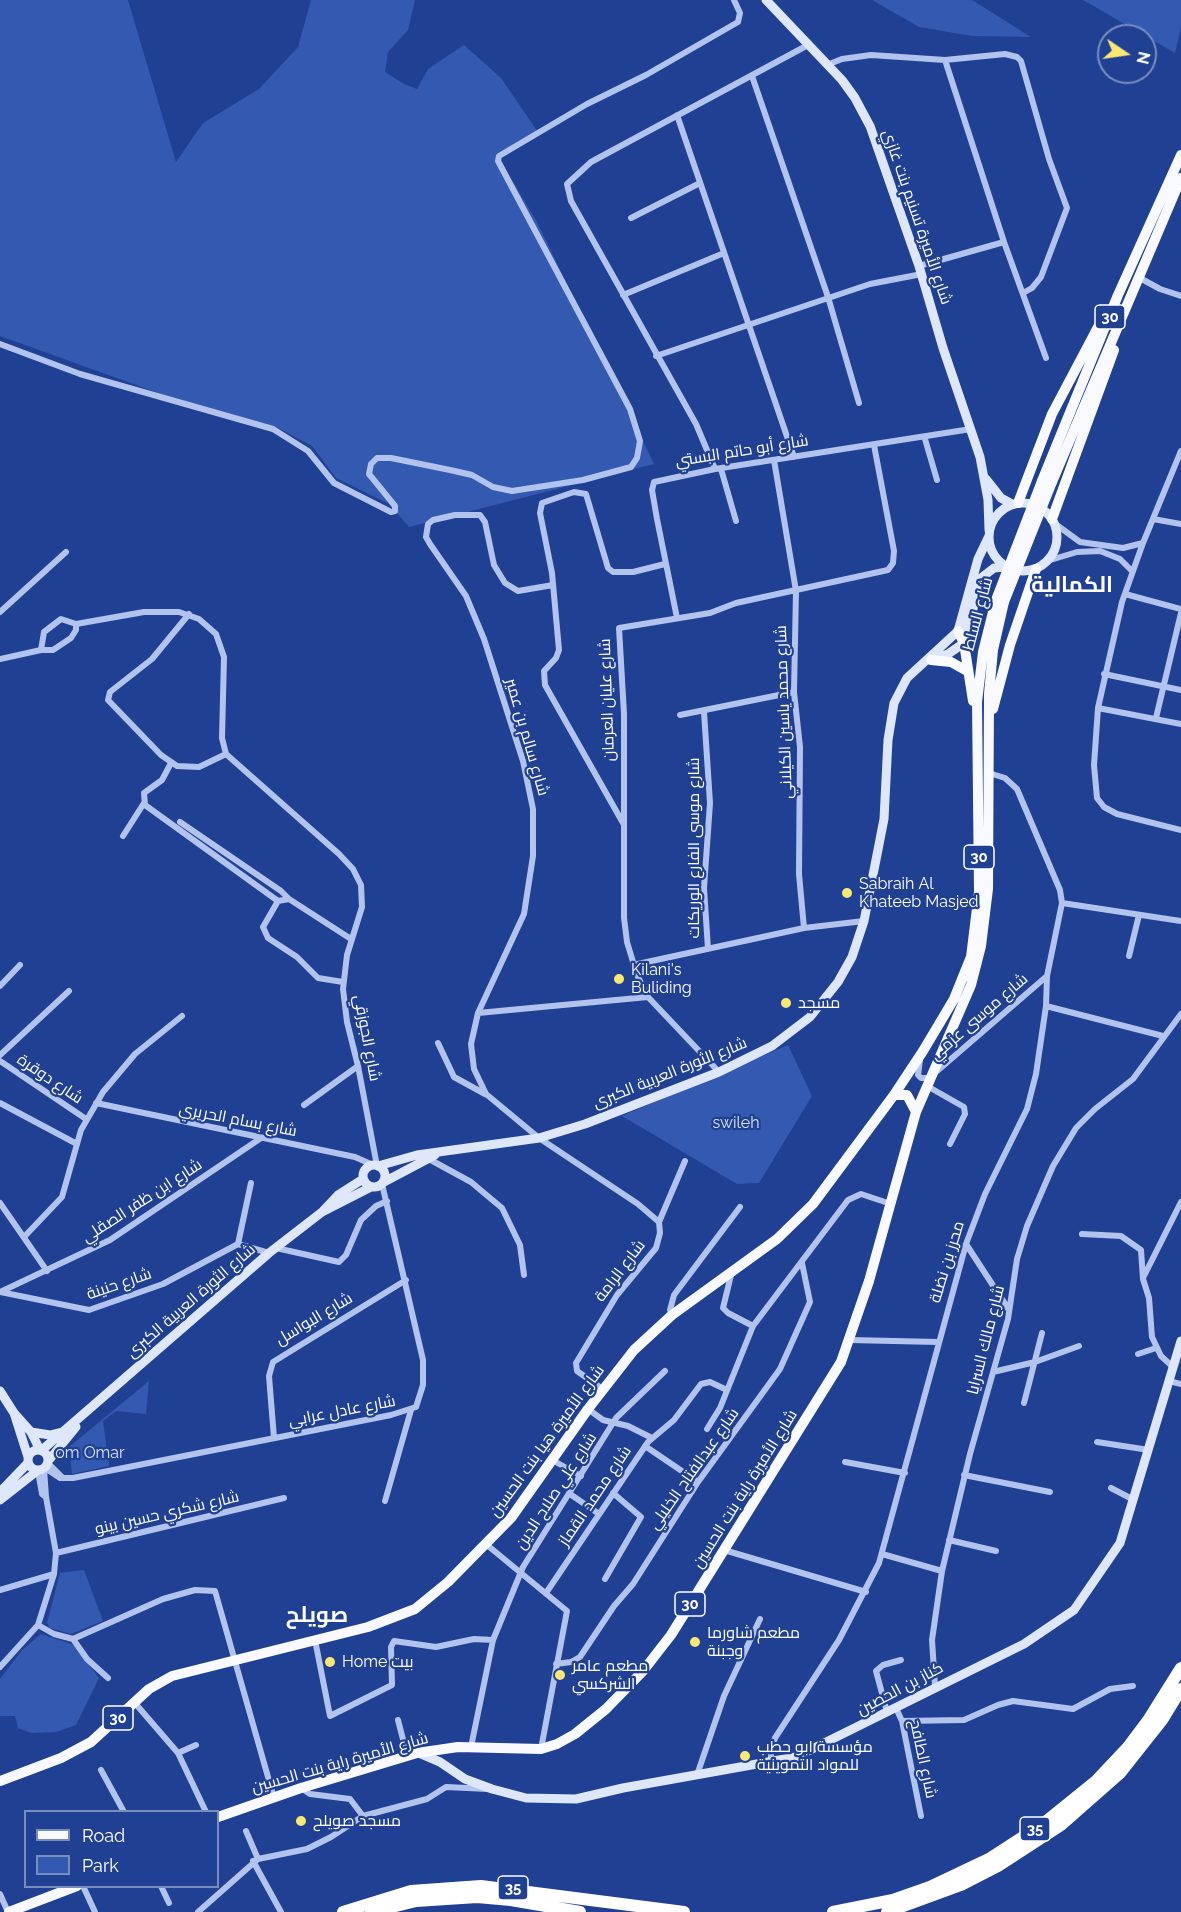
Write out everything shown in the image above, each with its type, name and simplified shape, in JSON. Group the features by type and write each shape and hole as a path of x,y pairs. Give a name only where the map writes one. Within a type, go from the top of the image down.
{"highway":[{"name":"35","path":"833,1912 893,1900 930,1887 989,1859 1043,1824 1082,1794 1128,1747 1149,1719 1181,1668"},
{"name":"35","path":"889,1912 963,1884 998,1866 1061,1825 1120,1773 1162,1720 1181,1689"},
{"name":"35","path":"343,1912 390,1896 421,1889 481,1886 684,1912"},
{"name":"35","path":"371,1912 424,1900 477,1897 511,1900 580,1912"}],"main road":[{"name":"شارع السلط","path":"894,1095 954,999 974,946 979,867 975,729 982,652 1118,295 1181,155"},
{"name":"شارع السلط","path":"1047,482 1181,178"},
{"path":"1015,504 1069,378 1118,295"},
{"path":"1053,521 1119,338 1125,309"},
{"path":"989,723 1010,645 1036,569"},
{"name":"شارع السلط","path":"916,1112 971,985 981,946 988,889 989,723 992,660 1000,601"},
{"path":"958,631 963,643 968,671 975,729"},
{"path":"928,661 951,662 968,671"},
{"path":"894,1095 907,1095 916,1112"},
{"name":"شارع الأميرة هيا بنت الحسين","path":"0,1781 77,1750 103,1732 134,1702 166,1678 406,1614 448,1581 487,1545 516,1512 554,1461 588,1409 634,1350 672,1315 777,1239 813,1204 894,1095"},
{"name":"شارع الأميرة راية بنت الحسين","path":"219,1816 412,1754 445,1748 541,1749 575,1734 606,1709 643,1671 671,1635 826,1389 850,1340 892,1204 916,1112"},
{"path":"9,1912 74,1888"}],"street":[{"path":"0,344 80,374 273,429 308,452 334,483 391,512 395,511 395,506 369,474 371,464 377,459 391,458 450,470 472,476 493,487 512,490 583,480 631,467 637,458 640,441 630,410 498,161 499,156 738,22 740,13 734,0"},
{"name":"شارع الأميرة تسنيم بنت غازي","path":"766,0 855,98 870,126 921,270 971,429 982,474 989,533"},
{"path":"736,521 718,469 696,424 571,201 567,184 591,162 808,45"},
{"path":"826,65 842,59 871,56 945,60 1005,54 1017,57 1025,69 1067,212 1041,277 1032,288 1023,294"},
{"path":"945,60 1004,242 1046,358"},
{"path":"752,76 828,297 859,403"},
{"path":"677,115 794,457"},
{"path":"631,218 700,183"},
{"path":"656,356 747,323 1004,242"},
{"path":"623,295 724,253"},
{"path":"1137,277 1160,289 1181,296"},
{"name":"شارع أبو حاتم البستي","path":"677,618 665,564 653,484 662,478 925,439 971,429"},
{"path":"925,439 937,480"},
{"name":"شارع عليان العرمان","path":"719,1072 648,997 633,965 624,918 623,694 619,628 710,613 736,603 880,572 892,566 894,551 874,445"},
{"path":"1181,451 1143,543 1125,594 1104,674 1098,708 1094,765 1100,803 1117,814 1181,830"},
{"name":"شارع محمد ياسين الكيلاني","path":"774,460 796,591 794,692 800,747 799,874 804,928"},
{"name":"شارع الأميرة تسنيم بنت غازي","path":"982,474 995,492 1015,504"},
{"path":"624,823 545,686 544,671 559,650 554,585 540,513 541,505 545,500 574,492 583,492 589,497 608,568 613,572 633,572 665,564"},
{"path":"958,631 978,559 989,533 999,512 1015,504 1037,506 1076,541 1101,548 1120,559 1132,572"},
{"name":"شارع سالم بن عمير","path":"539,1138 486,1094 470,1056 478,1013 524,914 533,856 532,809 523,761 481,631 466,596 426,537 427,528 433,520 455,515 480,515 485,522 494,565 505,583 518,591 554,585"},
{"path":"1153,519 1181,525"},
{"path":"1047,561 1056,547 1057,536 1053,521"},
{"path":"989,533 992,554 1005,567 1015,571 1036,569 1047,561 1077,552 1101,548 1123,548 1143,543"},
{"path":"0,612 66,552"},
{"path":"963,643 981,578 994,568 1005,567"},
{"path":"1125,594 1181,611 1156,718"},
{"path":"41,650 44,632 57,620 69,620 76,624 164,610 189,614 216,634 224,657 222,738 228,756 199,767 184,767 171,763 124,718 108,697 110,692 152,659 189,614"},
{"path":"0,659 41,650 53,650 74,633 76,624"},
{"name":"شارع الثورة العربية الكبرى","path":"28,1460 32,1451 41,1450 65,1432 272,1250 322,1212 338,1195 363,1179 365,1170 437,1154 539,1138 648,1101 719,1072 771,1046 810,1017 838,982 854,950 864,921 884,819 888,740 894,703 907,678 958,631"},
{"name":"شارع الثورة العربية الكبرى","path":"928,661 948,654 963,643"},
{"path":"1104,674 1181,690"},
{"path":"680,715 794,692"},
{"path":"1098,708 1181,724"},
{"name":"شارع موسى الفارع الوريكات","path":"704,711 710,803 704,875 708,949"},
{"name":"شارع الجوزقي","path":"228,756 316,833 353,869 361,885 362,897 343,982 347,1022 358,1066 376,1166"},
{"path":"123,836 144,803 144,793 162,780 171,763"},
{"name":"محرز بن نضلة","path":"771,1762 771,1751 775,1738 819,1673 866,1592 882,1554 966,1244 985,1194 1027,1109 1036,1074 1046,1006 1047,976 1062,903 1060,890 1017,789 1005,778 989,773"},
{"path":"144,803 164,822 278,901 289,899"},
{"path":"180,822 281,891 289,899 351,939"},
{"path":"278,901 263,927 266,936 303,962 318,978 343,982"},
{"path":"1062,903 1181,921"},
{"path":"1129,956 1139,915"},
{"path":"633,965 804,928 864,921"},
{"path":"0,986 20,965"},
{"name":"شارع موسى عزمي","path":"928,1082 1047,976"},
{"path":"0,1055 69,991"},
{"path":"478,1013 648,997"},
{"path":"1046,1006 1163,1036"},
{"name":"شارع مالك السرايا","path":"935,1686 933,1640 942,1571 964,1475 1010,1310 1021,1242 1053,1166 1076,1128 1095,1108 1132,1079 1181,1014"},
{"path":"25,1236 62,1197 86,1119 96,1103 135,1054 182,1016"},
{"path":"438,1043 450,1073 486,1094"},
{"path":"923,1051 918,1075 964,1107 965,1114 950,1144"},
{"name":"شارع دوقرة","path":"0,1061 86,1119"},
{"path":"304,1105 358,1066"},
{"path":"0,1103 77,1144"},
{"name":"شارع بسام الحريري","path":"96,1103 355,1157 376,1166"},
{"name":"شارع ابن ظفر الصقلي","path":"0,1292 122,1233 261,1138"},
{"path":"539,1138 638,1204 659,1222"},
{"path":"426,1157 471,1182 502,1208 520,1245 524,1259 524,1275"},
{"name":"شارع الثورة العربية الكبرى","path":"322,1212 378,1185 426,1157"},
{"name":"شارع الرامة","path":"604,1390 577,1371 576,1363 617,1295 656,1248 660,1233 659,1222 685,1161"},
{"path":"363,1179 378,1185 384,1173 376,1166"},
{"path":"251,1183 238,1244 339,1262 346,1255 359,1222 372,1209 386,1200"},
{"name":"شارع عادل عرابي","path":"44,1467 63,1478 154,1463 411,1410 421,1397 424,1369 406,1280 386,1200 378,1185"},
{"path":"707,1429 718,1411 753,1326 852,1197 867,1195 892,1204"},
{"path":"1143,1279 1181,1202"},
{"path":"0,1203 25,1236 47,1271"},
{"path":"672,1315 670,1310 674,1295 740,1207"},
{"path":"1082,1234 1121,1236 1131,1240 1141,1250 1143,1279 1149,1298 1151,1330 1156,1348 1165,1361 1173,1367"},
{"name":"شارع حنينة","path":"0,1292 89,1310 163,1284 238,1244"},
{"path":"966,1244 1010,1310"},
{"name":"شارع عبدالفتاح الخليلي","path":"556,1664 571,1662 580,1657 639,1575 698,1482 773,1380 810,1302 802,1263"},
{"path":"733,1271 723,1308 753,1326"},
{"name":"شارع البواسل","path":"274,1438 269,1376 276,1358 406,1280"},
{"path":"1023,1403 1042,1333"},
{"path":"850,1340 938,1342"},
{"name":"كناز بن الحصين","path":"412,1754 433,1758 465,1779 492,1789 526,1798 568,1800 697,1774 771,1762 807,1752 935,1686 1024,1644 1074,1610 1120,1543 1135,1500 1181,1341"},
{"path":"993,1372 1035,1362 1079,1346"},
{"path":"1138,1354 1156,1348"},
{"name":"شارع علي صلاح الدين","path":"471,1747 493,1641 523,1567 614,1422 665,1371"},
{"path":"1169,1381 1181,1384"},
{"name":"شارع محمد القماز","path":"546,1593 652,1438 674,1420 705,1382 727,1390"},
{"path":"0,1391 14,1413 31,1432 41,1450 44,1467 42,1494 46,1497 56,1553 54,1574 38,1625 0,1667"},
{"path":"588,1409 603,1420 614,1422 652,1438"},
{"path":"385,1502 411,1410"},
{"path":"14,1413 28,1460 44,1467"},
{"name":"شارع الثورة العربية الكبرى","path":"0,1500 44,1467 83,1416"},
{"path":"31,1432 50,1435 65,1432"},
{"path":"1097,1442 1150,1450"},
{"path":"645,1446 698,1482"},
{"path":"0,1492 28,1460"},
{"path":"554,1461 581,1476"},
{"path":"845,1462 905,1473"},
{"path":"964,1475 1050,1492"},
{"path":"1111,1488 1135,1500"},
{"path":"605,1579 641,1517 613,1493"},
{"path":"570,1494 599,1514"},
{"name":"شارع شكري حسين بينو","path":"56,1553 284,1498"},
{"path":"950,1540 996,1551"},
{"path":"487,1545 567,1611 541,1749"},
{"path":"724,1550 866,1592"},
{"path":"882,1554 942,1571"},
{"path":"0,1590 54,1574"},
{"path":"38,1625 54,1634 73,1639 163,1599 195,1590 212,1589 220,1599 274,1798"},
{"path":"697,1774 724,1696 760,1619"},
{"path":"73,1639 87,1659 108,1678"},
{"path":"315,1640 330,1716 392,1685 391,1647 394,1641 436,1647 474,1639 493,1641"},
{"name":"شارع الطافح","path":"901,1660 880,1667 876,1671 892,1710 902,1721 921,1816"},
{"path":"902,1721 964,1720 1013,1701 1073,1708 1110,1689 1133,1686"},
{"path":"134,1702 178,1753 205,1810"},
{"path":"398,1720 412,1754"},
{"path":"178,1753 196,1745"},
{"path":"445,1748 447,1766"},
{"path":"101,1770 123,1810"},
{"path":"301,1788 310,1794 350,1799 363,1816"},
{"path":"198,1912 255,1860 315,1845 363,1816 427,1799 446,1788 492,1789"},
{"path":"246,1831 255,1860 280,1912"},
{"path":"83,1888 95,1912"},
{"path":"161,1888 169,1903"},
{"path":"0,1894 9,1912"}],"green space":[{"path":"0,0 128,0 176,162 203,123 259,89 298,47 311,0 415,0 408,30 388,52 385,72 417,89 428,69 464,45 501,78 540,135 496,154 536,220 654,464 409,527 389,504 336,478 312,446 280,429 161,394 0,336"},
{"path":"872,0 972,0 1031,37 972,36 919,27"},
{"path":"1083,0 1181,0 1181,27 1175,53 1157,43 1157,24 1125,24"},
{"name":"swileh","path":"788,1045 812,1096 759,1183 737,1184 622,1116"},
{"name":"om Omar","path":"149,1381 146,1414 116,1411 103,1421 109,1466 72,1474 69,1447"},
{"path":"84,1570 103,1621 71,1634 50,1628 47,1623 60,1573"},
{"path":"41,1634 74,1645 99,1678 76,1725 56,1732 31,1733 18,1728 15,1716 0,1716 0,1679 22,1650"}],"place":[{"name":"Sabraih Al Khateeb Masjed","path":"847,893"},
{"name":"Kilani's Buliding","path":"619,979"},
{"name":"مسجد","path":"786,1003"},
{"name":"مطعم شاورما وجبنة","path":"695,1642"},
{"name":"Home بيت","path":"330,1662"},
{"name":"مطعم عامر الشركسي","path":"560,1675"},
{"name":"مؤسسة ابو حطب للمواد التموينية","path":"745,1756"},
{"name":"مسجد صويلح","path":"301,1821"}],"district":[{"name":"الكمالية","path":"1072,585"},
{"name":"صويلح","path":"317,1615"}]}
